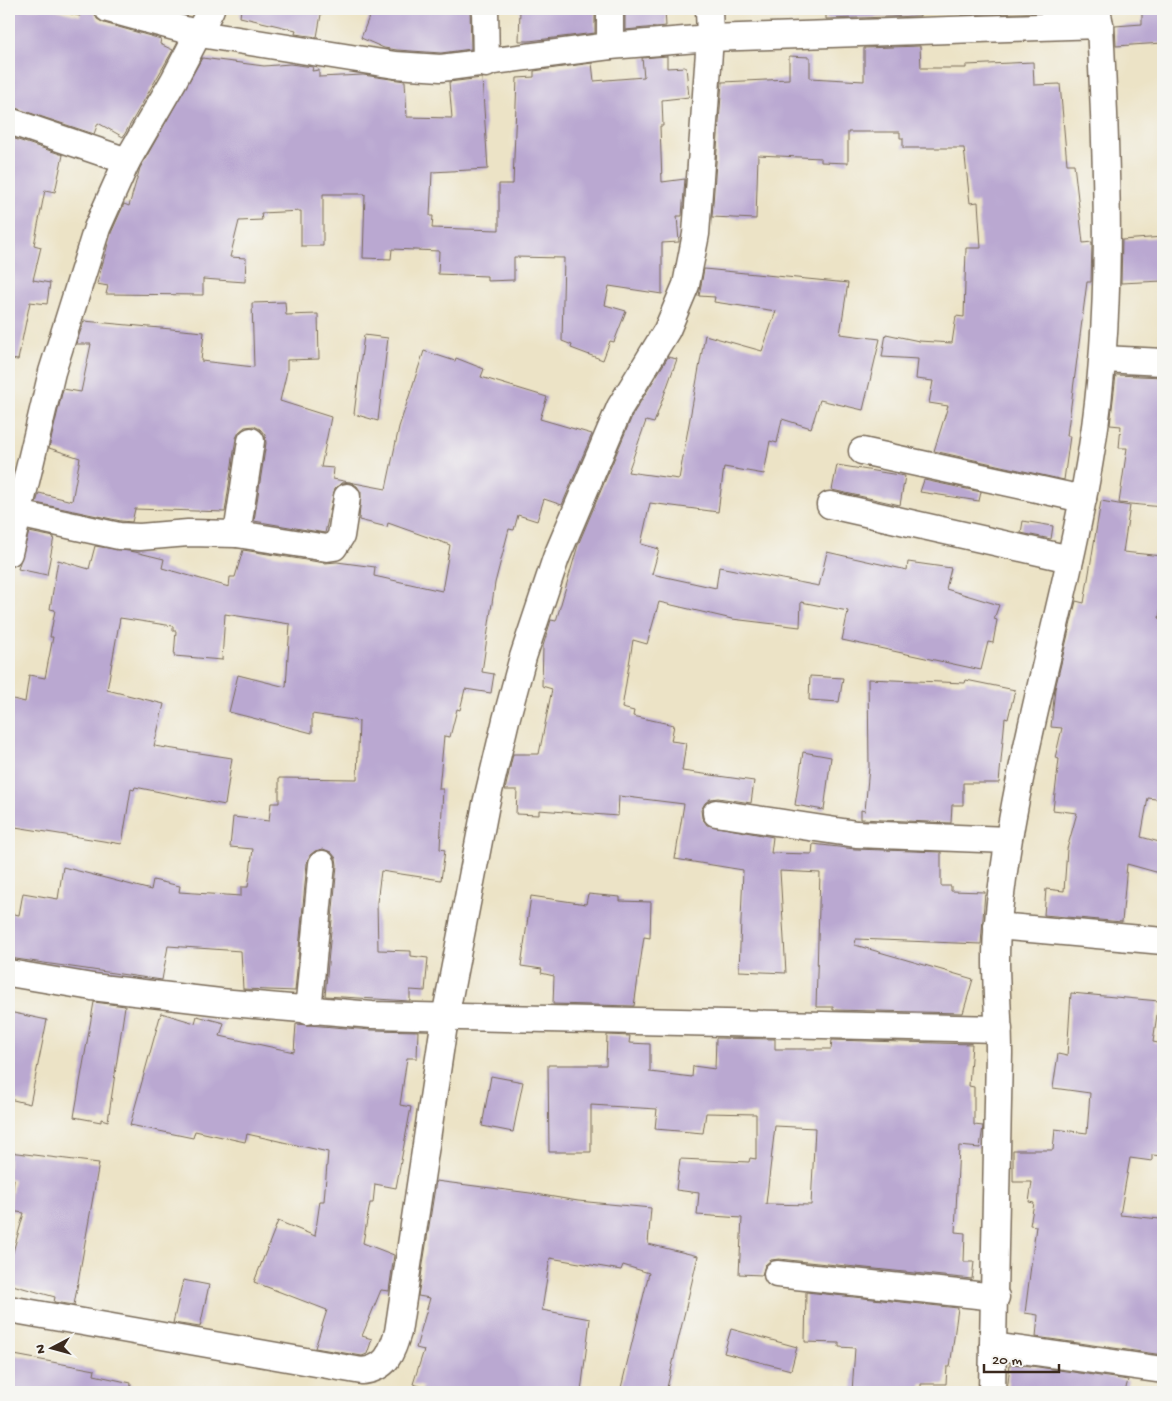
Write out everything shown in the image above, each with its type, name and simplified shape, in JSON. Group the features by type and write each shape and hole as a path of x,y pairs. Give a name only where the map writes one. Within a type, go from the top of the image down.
{"street":[{"path":"108,9 200,34 395,64 441,68 486,64 610,46 710,38 1099,17 1107,226 1103,360 1083,499 1030,732 1008,840 997,926 999,1029 996,1298 992,1392"},
{"path":"9,553 52,372 97,228 127,161 200,34 212,9"},
{"path":"484,9 486,64"},
{"path":"610,9 610,46"},
{"path":"9,1309 362,1371 374,1370 386,1361 398,1332 445,1018 488,795 516,684 559,549 620,407 667,330 686,285 696,234 710,38 709,9"},
{"path":"9,121 127,161"},
{"path":"1103,360 1163,362"},
{"path":"237,534 251,442"},
{"path":"862,451 1083,499"},
{"path":"18,514 119,536 140,538 188,533 237,534 327,548 334,546 341,536 347,497"},
{"path":"830,505 1070,558"},
{"path":"716,813 856,834 1008,840"},
{"path":"308,1011 322,864"},
{"path":"997,926 1163,942"},
{"path":"9,973 92,987 308,1011 445,1018 999,1029"},
{"path":"777,1274 996,1298"},
{"path":"993,1346 1163,1370"}],"building":[{"path":"13,9 52,9 80,16 81,9 93,9 97,19 104,23 161,39 160,44 173,50 123,137 98,123 94,134 9,106 9,25"},
{"path":"241,9 322,9 317,37 295,34 296,30 240,17"},
{"path":"372,9 470,9 471,49 441,53 384,48 361,38"},
{"path":"520,9 595,9 595,33 519,41"},
{"path":"625,9 665,9 666,26 625,30"},
{"path":"826,9 920,9 920,16 826,19"},
{"path":"962,9 1048,9 1048,12 962,15"},
{"path":"1142,9 1163,9 1163,43 1116,46 1115,26 1142,24"},
{"path":"920,46 921,68 966,68 966,65 1033,62 1034,85 1060,84 1067,164 1074,164 1083,243 1092,242 1091,282 1087,282 1067,436 1070,436 1064,480 934,451 948,406 929,403 933,381 916,379 918,359 882,357 886,334 919,341 952,343 956,316 964,317 966,248 981,248 978,202 970,203 964,148 903,148 903,138 900,138 900,132 848,132 848,163 821,162 821,158 758,155 756,219 712,217 722,82 789,79 789,56 810,57 810,78 864,81 864,48"},
{"path":"667,56 667,68 686,67 689,97 662,100 663,126 660,126 662,182 685,179 682,216 677,216 679,242 662,243 662,294 609,286 605,305 626,311 614,342 610,341 603,360 571,348 572,345 562,341 564,258 514,257 514,280 487,281 487,276 438,274 439,251 392,249 391,259 363,258 365,194 323,194 323,246 301,246 301,211 261,213 262,220 239,221 230,257 246,258 245,282 203,279 203,295 106,294 108,286 97,284 111,233 124,204 129,206 140,168 202,58 264,66 290,64 313,67 312,71 319,70 319,77 363,75 405,81 407,117 452,118 449,82 482,78 488,169 432,172 430,216 433,216 432,228 499,230 499,184 513,184 517,78 534,77 534,71 592,63 594,81 644,77 642,58"},
{"path":"9,137 63,155 55,192 45,190 34,245 41,247 33,280 50,283 47,304 30,302 18,360 9,359"},
{"path":"1163,237 1163,281 1121,283 1122,240"},
{"path":"704,269 848,283 840,334 880,339 863,410 820,400 811,428 782,419 777,443 770,441 764,474 724,467 718,512 650,503 641,544 659,549 652,574 716,588 719,567 819,586 827,552 907,570 908,562 951,568 946,589 999,605 994,619 997,620 993,643 988,642 981,670 842,640 848,611 801,602 800,627 732,619 659,602 647,644 633,640 622,708 634,711 633,716 674,725 671,741 686,743 682,771 754,781 751,803 718,798 710,799 705,803 701,810 702,818 707,825 773,837 771,853 812,854 813,844 855,849 941,852 941,886 951,886 951,891 985,892 981,944 856,939 855,945 973,979 963,1013 833,1010 833,1007 816,1007 820,873 780,871 786,973 739,971 743,870 675,859 684,804 619,796 618,816 539,810 539,815 516,814 517,790 505,790 513,754 539,754 552,689 542,686 543,646 551,620 556,621 578,545 633,414 668,357 677,359 654,423 646,421 628,472 679,479 705,335 762,351 776,311 714,302 715,297 699,296"},
{"path":"285,302 286,315 318,314 319,359 287,360 287,371 280,401 331,417 321,467 334,468 333,479 349,482 342,483 335,488 325,533 254,521 266,443 265,435 254,426 245,427 236,438 225,512 135,509 132,522 36,503 39,493 72,501 80,458 49,448 63,389 81,392 91,344 76,344 84,321 204,332 201,361 254,367 252,303"},
{"path":"364,335 388,338 378,421 354,414"},
{"path":"424,351 455,361 456,358 484,369 481,377 547,397 540,419 592,434 562,505 544,499 537,521 518,515 514,530 509,529 495,583 482,672 494,674 491,693 465,689 460,710 457,709 450,737 444,736 439,789 443,789 440,849 445,850 441,880 381,871 377,902 378,950 411,951 411,956 428,958 425,991 410,990 410,1001 325,996 337,865 336,858 331,852 323,849 315,851 310,855 307,863 295,991 243,989 241,951 168,946 162,980 9,958 9,913 19,915 23,893 58,899 63,867 151,890 153,880 180,886 179,892 241,896 241,887 248,887 253,849 230,847 233,817 269,821 271,803 279,803 279,778 357,779 359,721 312,714 312,733 229,712 238,675 286,687 290,624 225,614 222,660 174,656 176,631 173,631 173,626 120,618 107,690 164,704 154,746 232,758 225,805 135,787 134,790 131,789 122,844 9,826 9,698 25,702 29,675 45,678 53,637 50,637 55,610 50,609 58,560 89,569 95,546 135,552 164,559 162,568 229,587 230,577 235,577 243,550 325,563 337,562 375,567 374,576 442,591 450,545 388,523 387,527 359,520 361,492 351,482 386,489 399,427"},
{"path":"1116,375 1163,377 1163,507 1119,503 1127,448 1119,448 1121,426 1110,425"},
{"path":"837,465 905,476 900,505 832,490"},
{"path":"924,480 981,492 979,501 920,492"},
{"path":"1101,501 1130,506 1123,552 1163,556 1163,595 1159,618 1163,619 1163,800 1148,798 1141,837 1163,843 1163,874 1127,864 1122,922 1044,915 1046,889 1064,891 1067,849 1077,813 1053,810 1059,759 1055,758 1062,728 1051,727 1055,689 1076,601 1084,603"},
{"path":"1023,521 1053,526 1051,539 1021,533"},
{"path":"29,532 54,537 47,575 18,569"},
{"path":"810,676 843,678 839,702 809,700"},
{"path":"868,679 965,683 966,680 1015,690 1008,719 1005,718 999,783 963,783 963,805 952,805 951,823 861,819 861,810 865,811 869,767"},
{"path":"803,752 831,757 824,810 795,805"},
{"path":"588,894 620,897 620,901 651,902 650,938 644,937 634,1006 553,1004 554,976 541,973 542,969 521,966 531,896 586,904"},
{"path":"1071,993 1159,1001 1153,1042 1163,1044 1163,1094 1159,1120 1163,1120 1163,1156 1152,1155 1152,1161 1130,1158 1120,1215 1160,1219 1159,1228 1163,1228 1163,1355 1036,1337 1038,1315 1025,1313 1036,1226 1030,1225 1034,1203 1029,1202 1032,1182 1013,1182 1013,1150 1053,1150 1055,1129 1087,1133 1090,1093 1053,1088 1058,1054 1067,1056"},
{"path":"94,1002 125,1006 108,1121 101,1119 101,1122 74,1117"},
{"path":"9,1012 47,1020 30,1104 9,1099"},
{"path":"161,1013 195,1023 197,1016 224,1023 220,1036 294,1052 296,1024 371,1030 418,1031 417,1058 407,1058 400,1105 411,1107 396,1188 375,1184 373,1203 370,1203 363,1243 394,1255 389,1291 381,1290 362,1336 372,1339 367,1354 362,1356 315,1348 327,1310 254,1282 278,1221 315,1236 320,1201 324,1201 328,1152 247,1134 245,1142 195,1131 193,1138 130,1125"},
{"path":"607,1035 630,1036 629,1043 650,1044 650,1072 692,1077 693,1066 715,1069 716,1038 775,1039 775,1049 831,1049 832,1040 972,1044 969,1086 974,1087 974,1125 983,1126 980,1148 959,1146 955,1232 965,1233 964,1262 974,1262 972,1279 779,1259 771,1260 765,1265 762,1275 739,1274 742,1218 697,1215 699,1193 676,1190 680,1159 749,1162 750,1158 756,1159 756,1114 706,1113 703,1133 655,1129 657,1109 591,1105 591,1152 549,1152 548,1065 606,1065","holes":["775,1126 815,1128 811,1205 766,1204"]},
{"path":"491,1076 523,1082 513,1132 482,1126"},
{"path":"9,1152 99,1163 74,1305 54,1302 55,1297 9,1284 9,1266 24,1213 10,1211 14,1179 9,1178"},
{"path":"436,1181 578,1201 651,1208 648,1244 698,1256 666,1392 620,1392 649,1273 623,1265 621,1270 550,1258 542,1310 590,1319 581,1392 421,1392 423,1387 413,1384 424,1350 416,1348 430,1298 418,1296"},
{"path":"183,1280 209,1285 200,1327 173,1323"},
{"path":"806,1292 958,1308 950,1367 947,1367 946,1384 921,1384 921,1392 852,1392 855,1348 839,1347 839,1343 805,1342"},
{"path":"731,1329 797,1347 791,1370 724,1353"},
{"path":"9,1354 95,1370 94,1375 131,1383 130,1392 9,1392"},
{"path":"1010,1364 1128,1380 1125,1392 1007,1392"}]}
